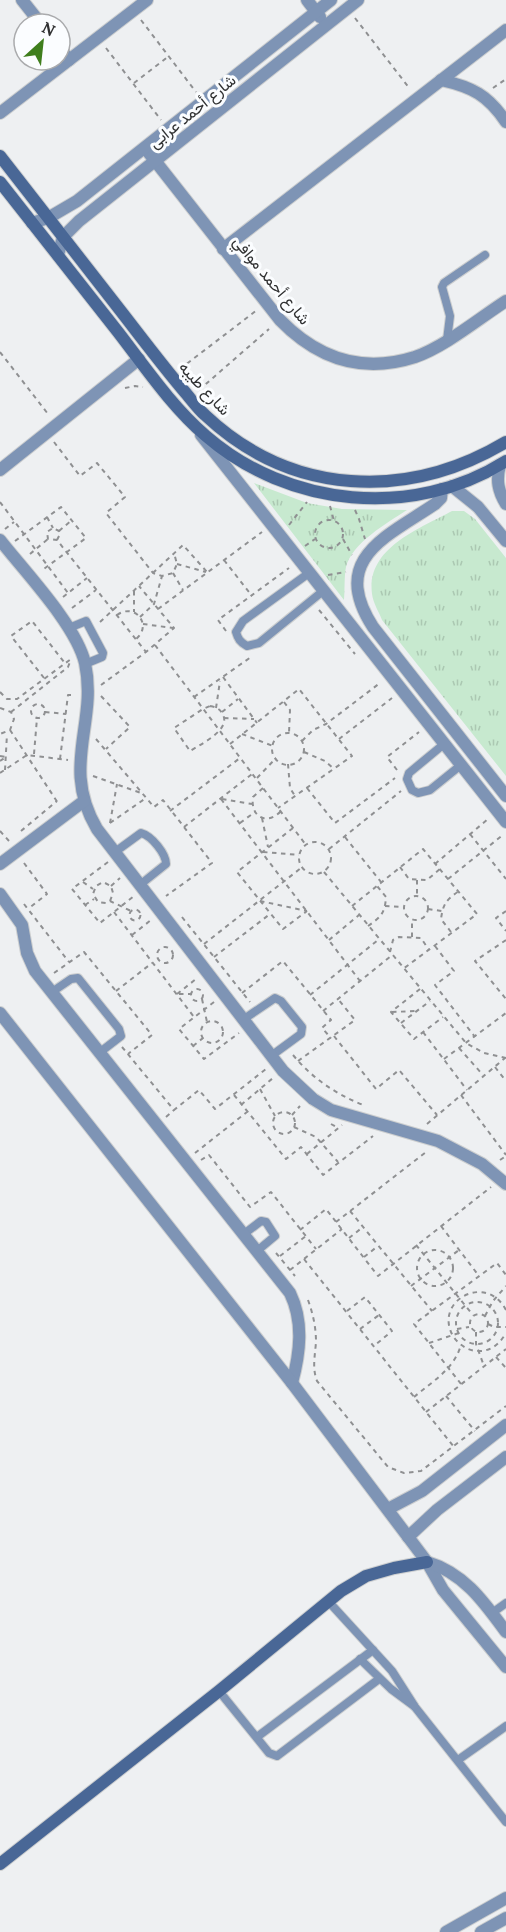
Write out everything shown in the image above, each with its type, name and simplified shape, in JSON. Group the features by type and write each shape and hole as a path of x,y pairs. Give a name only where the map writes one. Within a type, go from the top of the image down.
{"main road":[{"name":"شارع طيبه","path":"0,156 171,376 218,427 252,450 279,464 308,474 349,482 391,482 433,474 466,463 506,442"},
{"name":"شارع طيبه","path":"0,182 191,422 207,437 243,462 283,482 304,489 343,497 383,499 447,488 503,463"},
{"path":"0,1864 219,1691 328,1601 366,1576 427,1562"}],"street":[{"path":"22,0 32,12"},
{"path":"72,58 147,0"},
{"path":"307,0 326,25"},
{"name":"شارع أحمد عرابى","path":"32,223 48,218 77,201 331,0"},
{"name":"شارع أحمد عرابى","path":"63,237 79,221 352,4"},
{"path":"223,249 506,30"},
{"path":"0,113 53,72"},
{"path":"441,80 459,84 483,95 506,122"},
{"name":"شارع أحمد موافي","path":"145,148 279,320 304,342 324,354 347,361 370,364 394,362 416,356 447,340 506,301"},
{"path":"58,255 63,237"},
{"path":"0,470 139,359"},
{"path":"191,422 506,822"},
{"path":"503,463 497,475 498,486 506,504"},
{"path":"506,541 478,507 447,488 435,504 380,541 367,554 360,567 357,581 358,594 367,617 506,796"},
{"path":"2,535 69,628 86,663 87,688 80,775 84,801 97,829 114,855 143,884 245,1024 297,1086 331,1110 430,1138 470,1155 501,1176"},
{"path":"0,864 84,801"},
{"path":"0,894 22,925 30,962 57,988 99,1053 290,1293 298,1316 298,1356 292,1383"},
{"path":"0,1013 292,1383 427,1562 443,1590 506,1667"},
{"path":"388,1509 432,1484 506,1425"},
{"path":"408,1538 437,1510 506,1457"},
{"path":"427,1562 459,1577 506,1632"},
{"path":"446,1932 506,1898"},
{"path":"481,1932 506,1918"}],"lane":[{"path":"447,340 450,316 442,287 444,282 485,255"},
{"path":"309,573 243,621 236,632 237,638 247,646 259,643 323,591"},
{"path":"69,628 84,621 91,629 103,653 102,657 86,663"},
{"path":"444,744 409,773 408,785 418,793 424,793 461,765"},
{"path":"114,855 141,833 145,833 164,856 166,864 143,884"},
{"path":"57,988 74,978 81,980 119,1029 121,1036 99,1053"},
{"path":"245,1024 256,1010 275,998 281,1001 295,1018 303,1032 271,1056"},
{"path":"243,1234 261,1221 266,1222 275,1236 257,1251"},
{"path":"328,1601 393,1671 415,1707 506,1822"},
{"path":"492,1613 506,1603"},
{"path":"256,1737 373,1650"},
{"path":"360,1659 379,1679 415,1707"},
{"path":"219,1691 271,1755 277,1756 379,1679"},
{"path":"458,1760 506,1726"}],"path":[{"path":"352,4 417,98"},
{"path":"134,10 203,101"},
{"path":"99,38 169,129"},
{"path":"134,83 169,56"},
{"path":"483,95 506,78"},
{"path":"171,376 266,303"},
{"path":"190,398 279,320"},
{"path":"0,352 57,425"},
{"path":"121,390 128,387 144,387"},
{"path":"54,442 80,476 97,463 125,497 106,513 153,573 162,576 173,573"},
{"path":"282,539 293,518 308,501"},
{"path":"0,502 68,593"},
{"path":"329,506 334,521 342,528 342,539 339,544 329,549 318,544 314,534 319,524 329,520 334,521"},
{"path":"13,543 61,507 72,520 86,538 38,574"},
{"path":"0,512 5,508"},
{"path":"354,508 359,519 367,554"},
{"path":"47,517 53,528 59,531"},
{"path":"57,540 59,531 72,520"},
{"path":"2,535 14,522"},
{"path":"48,539 47,532 53,528"},
{"path":"158,609 264,530"},
{"path":"25,558 48,539 57,540 146,652"},
{"path":"309,573 321,576 332,575 360,567 342,539"},
{"path":"91,629 183,545 207,572"},
{"path":"173,573 177,564 174,553"},
{"path":"224,560 252,596"},
{"path":"177,564 207,572"},
{"path":"173,573 183,590"},
{"path":"140,616 154,604 162,576"},
{"path":"59,600 87,578"},
{"path":"139,586 174,628"},
{"path":"67,611 96,590"},
{"path":"134,591 134,612"},
{"path":"117,615 128,610 140,616 143,624 140,635 136,639"},
{"path":"319,610 357,656"},
{"path":"44,678 11,636 32,621 65,663"},
{"path":"143,624 174,628"},
{"path":"0,692 7,699 17,699 74,658 86,663 101,685 174,628"},
{"path":"155,645 306,844"},
{"path":"10,712 68,667 71,660"},
{"path":"216,708 221,678 256,721"},
{"path":"302,741 313,730 326,724 380,683 386,691"},
{"path":"230,744 299,689 352,756 295,796 279,810 276,816 262,818"},
{"path":"60,759 68,695 78,695"},
{"path":"31,696 35,705"},
{"path":"100,706 101,696 130,727 106,749"},
{"path":"222,712 239,698"},
{"path":"339,739 392,698"},
{"path":"284,701 290,710 289,733"},
{"path":"35,705 42,705 45,712"},
{"path":"35,705 31,710 37,718"},
{"path":"210,706 216,708 222,712 224,725 190,751 174,728 203,709 210,706"},
{"path":"0,708 10,712 14,723 9,732 4,770"},
{"path":"45,712 66,714"},
{"path":"37,718 41,718 45,712"},
{"path":"34,755 37,718"},
{"path":"224,718 256,721"},
{"path":"0,734 9,732"},
{"path":"9,732 66,814"},
{"path":"307,788 335,823 400,775 387,757 419,732"},
{"path":"289,733 302,741 304,752 298,761 288,765 276,758 273,746 278,737 289,733"},
{"path":"242,734 273,746"},
{"path":"95,748 96,739 154,807 163,801 212,863 166,896 143,884 100,923 72,889 114,855"},
{"path":"304,752 325,761 334,769"},
{"path":"0,773 27,755 70,760"},
{"path":"0,756 6,757"},
{"path":"0,761 6,757"},
{"path":"170,811 240,758"},
{"path":"256,779 276,758"},
{"path":"288,765 290,788 295,796"},
{"path":"94,767 95,784"},
{"path":"184,827 252,774"},
{"path":"93,776 143,794"},
{"path":"110,823 117,784"},
{"path":"329,849 408,785"},
{"path":"263,788 253,797 252,804 255,812 262,818 268,847"},
{"path":"110,823 146,798"},
{"path":"221,799 252,804"},
{"path":"221,799 360,981"},
{"path":"17,834 57,801"},
{"path":"240,824 255,812"},
{"path":"435,864 498,812"},
{"path":"106,815 127,843"},
{"path":"293,827 237,872 283,929 307,911"},
{"path":"0,831 9,841"},
{"path":"448,879 506,832"},
{"path":"471,834 506,879"},
{"path":"345,837 381,882"},
{"path":"321,843 329,849 330,864 324,872 314,875 302,868 299,855 306,844 321,843"},
{"path":"352,906 423,849 459,891 477,914 404,969"},
{"path":"262,852 299,855"},
{"path":"21,864 23,863 47,894 28,909"},
{"path":"400,867 408,878 417,880 428,880 440,869"},
{"path":"204,944 302,868"},
{"path":"324,872 442,1017 466,1043 484,1053 506,1058"},
{"path":"111,886 125,874"},
{"path":"417,880 417,896"},
{"path":"82,882 93,889"},
{"path":"93,889 103,882 111,886 113,894 110,901"},
{"path":"368,926 381,917 385,906 385,895 377,885"},
{"path":"93,889 94,899"},
{"path":"452,933 443,922 442,911 446,900 459,891"},
{"path":"417,896 425,900 428,909 425,917 412,920 405,915 403,907 408,898 417,896"},
{"path":"85,905 94,899"},
{"path":"94,899 102,903 110,901 131,911 137,910 140,915 137,920 131,920"},
{"path":"22,901 69,962"},
{"path":"260,901 307,911"},
{"path":"385,906 403,907"},
{"path":"428,909 442,911"},
{"path":"127,928 131,920 129,914 131,911"},
{"path":"506,911 496,918 506,931"},
{"path":"114,912 195,1017"},
{"path":"178,912 256,1010"},
{"path":"31,913 35,927"},
{"path":"214,957 270,914"},
{"path":"132,935 157,915"},
{"path":"329,940 359,915"},
{"path":"412,920 412,937"},
{"path":"323,1011 391,954 392,943 396,938 422,939 429,950"},
{"path":"310,995 379,940"},
{"path":"506,940 476,961 506,999"},
{"path":"435,946 454,970 435,985 474,1037"},
{"path":"149,957 157,958 163,963 170,962 173,951 167,947 160,948 157,951 157,958"},
{"path":"53,974 84,952 152,1035 128,1054"},
{"path":"242,993 283,961 331,1020 322,1028 376,1089 399,1070 436,1115"},
{"path":"116,991 153,963"},
{"path":"49,968 57,988"},
{"path":"177,994 203,974"},
{"path":"191,994 195,989 203,993 202,999 207,1022"},
{"path":"391,1012 420,989"},
{"path":"177,994 191,994"},
{"path":"191,994 194,999 202,999"},
{"path":"221,997 179,1029 204,1059 245,1024"},
{"path":"298,1061 355,1020 338,999"},
{"path":"400,1023 430,1001"},
{"path":"391,1012 417,1011"},
{"path":"391,1012 414,1039 442,1017"},
{"path":"444,1059 506,1013"},
{"path":"207,1022 217,1022 222,1028 223,1035 218,1042 210,1043 203,1038 202,1027 207,1022"},
{"path":"423,1032 467,1089"},
{"path":"193,1046 203,1038"},
{"path":"116,1040 174,1110"},
{"path":"218,1042 221,1046"},
{"path":"285,1046 312,1077 327,1088 364,1105"},
{"path":"459,1048 483,1076"},
{"path":"435,1129 425,1126 506,1058"},
{"path":"495,1067 506,1081"},
{"path":"166,1117 199,1089 216,1109 266,1069"},
{"path":"241,1105 273,1078 278,1084"},
{"path":"260,1089 275,1116"},
{"path":"234,1095 286,1158 301,1147 323,1175 380,1131"},
{"path":"461,1095 506,1155 500,1160"},
{"path":"294,1100 307,1110"},
{"path":"292,1115 301,1106"},
{"path":"248,1112 195,1153 201,1161 209,1155 250,1207 271,1192 316,1249"},
{"path":"283,1112 292,1115 294,1127 288,1134 276,1132 272,1124 275,1116 283,1112"},
{"path":"331,1124 338,1128"},
{"path":"307,1154 344,1124"},
{"path":"294,1127 322,1142 339,1162"},
{"path":"266,1134 273,1128"},
{"path":"336,1222 430,1148"},
{"path":"492,1155 500,1160"},
{"path":"300,1230 326,1209 378,1276 501,1176 500,1160"},
{"path":"350,1211 432,1311"},
{"path":"441,1226 479,1275"},
{"path":"349,1239 363,1227"},
{"path":"290,1270 342,1229"},
{"path":"280,1256 306,1236"},
{"path":"416,1245 472,1315"},
{"path":"364,1257 378,1246"},
{"path":"411,1286 459,1250"},
{"path":"429,1251 440,1251 449,1257 453,1270 446,1282 436,1286 425,1283 421,1279 418,1266 424,1254 429,1251"},
{"path":"304,1259 454,1447"},
{"path":"461,1384 414,1324 497,1263 506,1275"},
{"path":"488,1324 485,1316 496,1297 506,1286"},
{"path":"506,1310 496,1297 489,1293 474,1292 459,1298 449,1315 452,1335 461,1345 472,1350 492,1348 502,1340 506,1333"},
{"path":"346,1311 365,1297 392,1331 374,1346"},
{"path":"478,1302 490,1307 497,1316 497,1327 492,1338 476,1344 463,1339 457,1329 457,1316 466,1306 478,1302"},
{"path":"360,1329 379,1315"},
{"path":"472,1315 485,1316"},
{"path":"472,1315 469,1323 476,1332 484,1331 488,1324"},
{"path":"488,1324 506,1327"},
{"path":"457,1329 470,1327"},
{"path":"476,1332 476,1344 484,1366"},
{"path":"429,1343 459,1333"},
{"path":"414,1397 449,1369 461,1345"},
{"path":"426,1412 506,1349"},
{"path":"496,1357 506,1368"},
{"path":"317,1381 388,1467 404,1473 421,1471 506,1406"},
{"path":"446,1396 475,1431"}],"green space":[{"path":"254,483 307,503 342,509 407,510 371,534 355,550 346,567 344,600"},
{"path":"452,511 464,511 475,519 506,558 506,776 382,620 372,594 372,578 377,564 386,552 411,533"}]}
